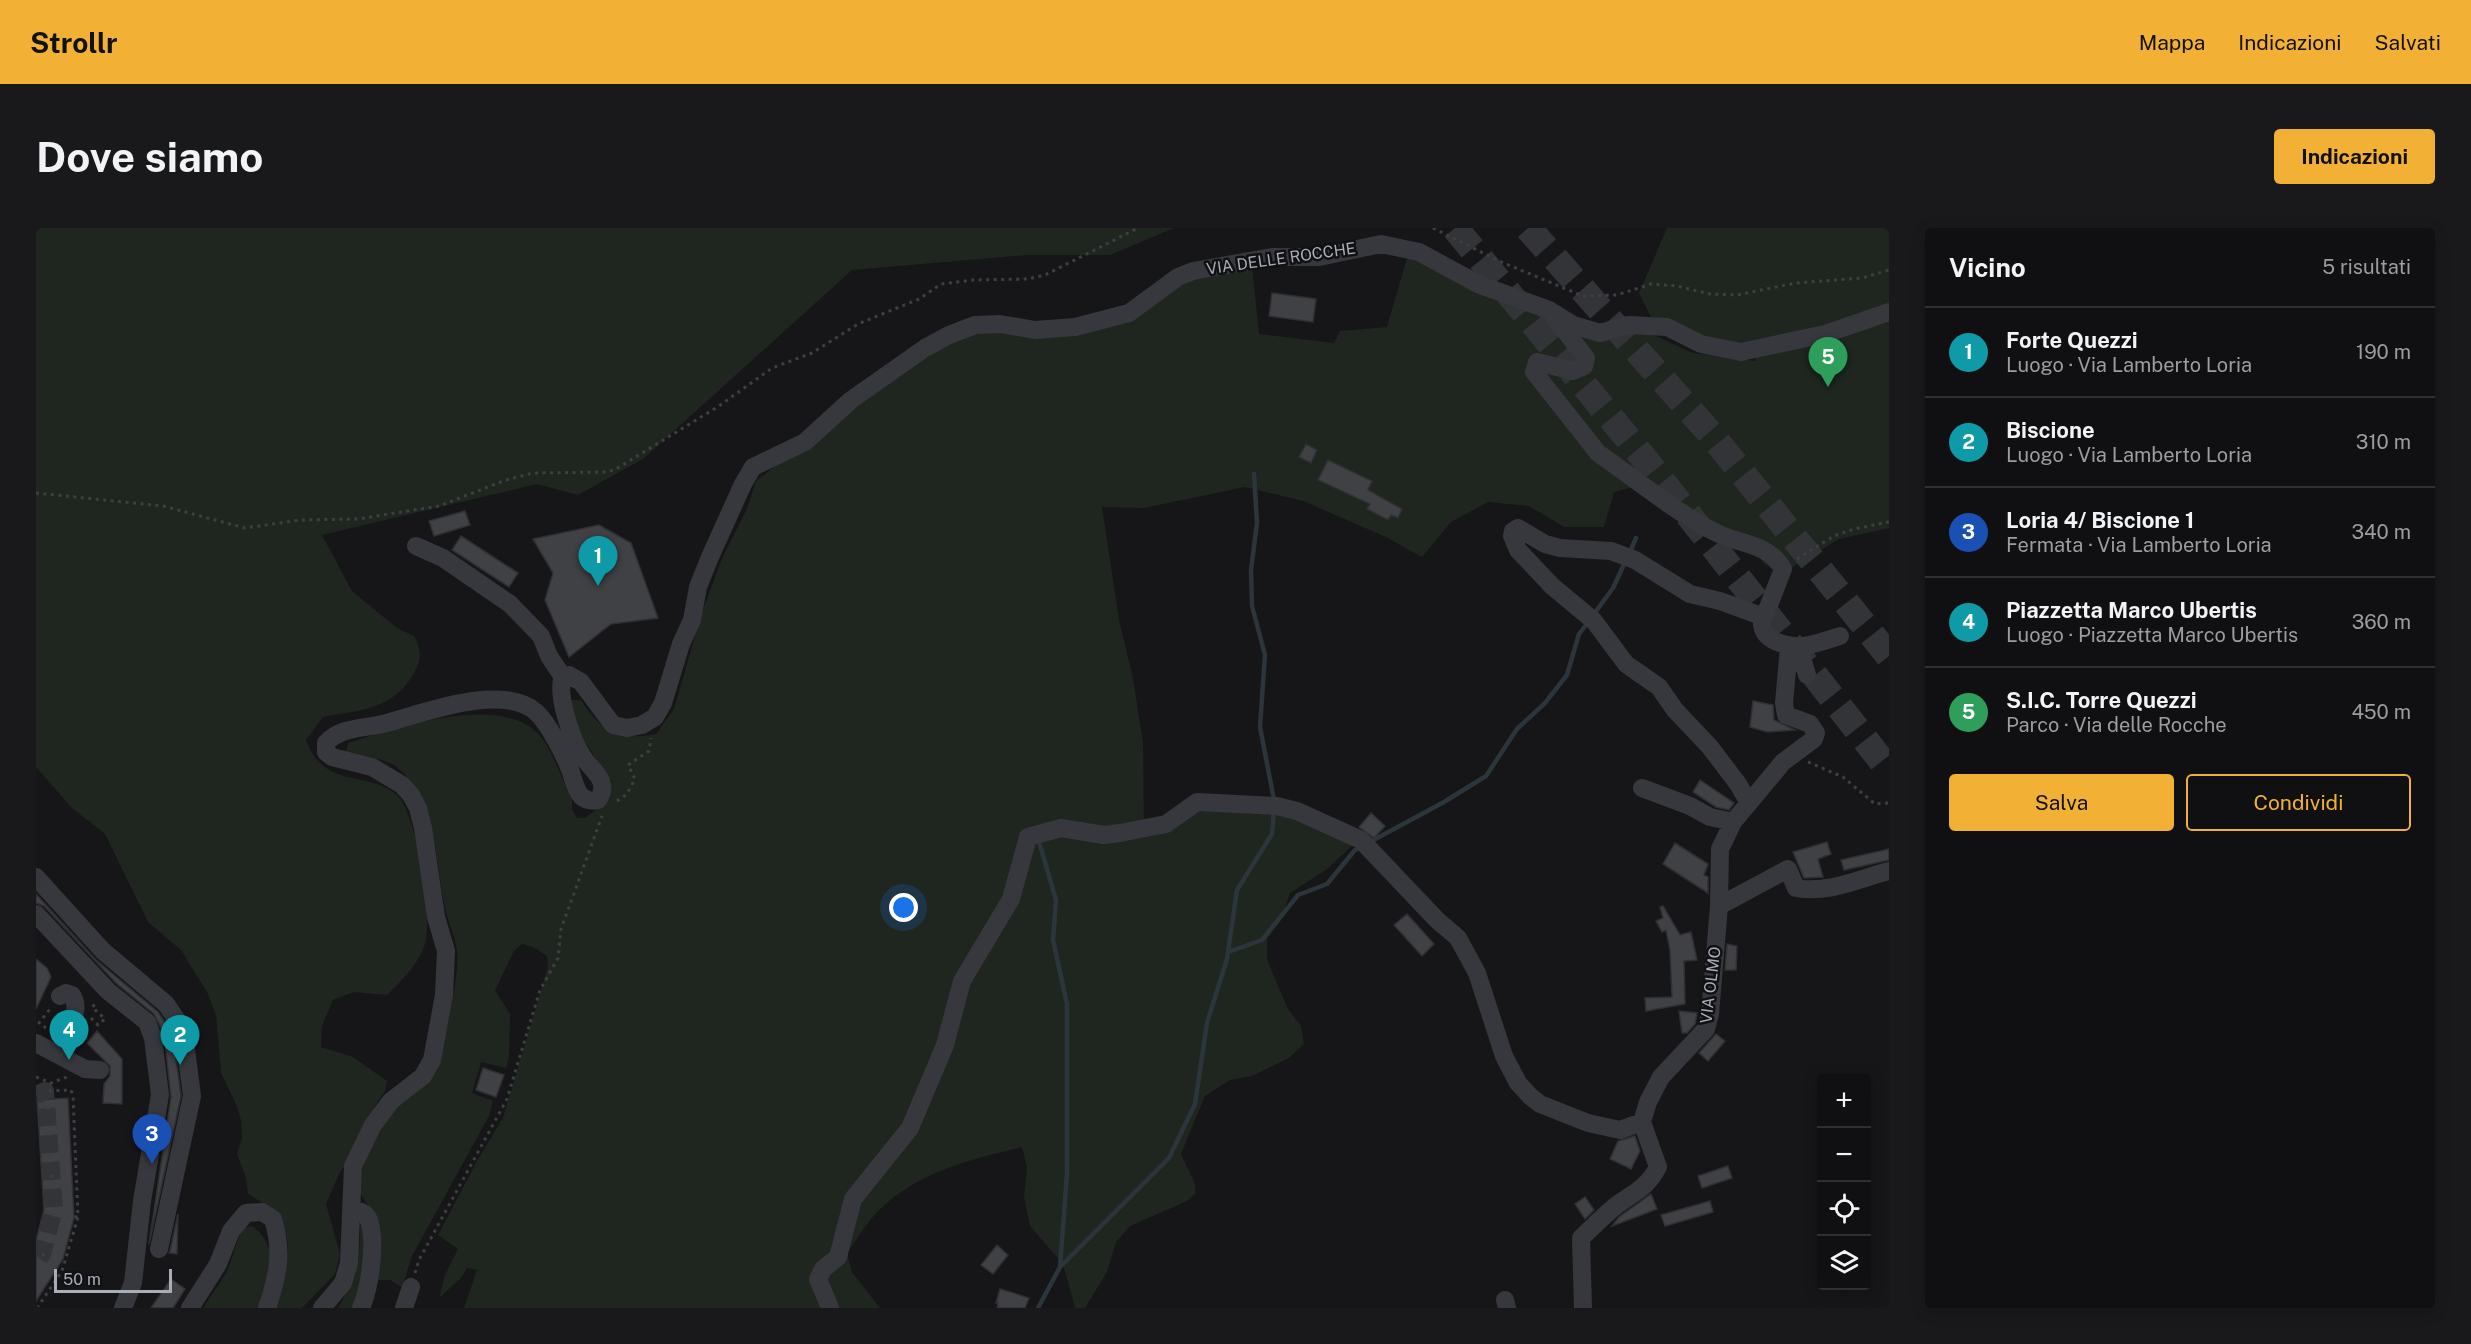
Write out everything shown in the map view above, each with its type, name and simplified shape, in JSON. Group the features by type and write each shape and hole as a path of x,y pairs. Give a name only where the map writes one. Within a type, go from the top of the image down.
{"street":[{"name":"VIA DELLE ROCCHE","path":"655,717 663,703 681,644 692,620 698,587 710,556 753,467 805,442 851,400 925,348 975,325 1000,324 1035,330 1075,327 1129,313 1178,277 1193,271 1272,257 1318,257 1381,244 1419,252 1478,284 1549,310 1573,325 1600,333 1629,325 1667,327 1701,344 1741,352 1825,334 1889,312"},
{"path":"1549,310 1586,358 1584,366 1573,371 1537,362 1534,372 1586,440 1598,453 1703,525 1728,537 1755,544 1778,560 1783,569 1764,617 1762,629 1766,635 1794,647 1840,636"},
{"path":"1749,803 1738,784 1710,747 1674,710 1659,687 1626,664 1594,621 1558,593 1518,550 1513,543 1514,531 1525,530 1545,544 1560,548 1611,551 1635,560 1690,594 1720,601 1764,617"},
{"path":"416,546 443,558 510,604 541,636 549,656 563,676"},
{"path":"1794,647 1807,675"},
{"name":"VIA OLMO","path":"1642,1122 1661,1077 1706,1029 1710,1014 1719,906 1720,849 1733,822 1783,762 1814,739 1816,732 1810,724 1786,715 1784,703 1794,647"},
{"path":"563,676 568,675 581,682 613,725 627,728 642,725 655,717"},
{"path":"322,1308 343,1283 349,1263 353,1167 373,1125 391,1101 423,1076 432,1060 444,995 446,951 436,917 423,828 418,808 411,795 402,785 372,767 332,757 326,752 326,743 351,729 391,722 450,704 496,700 518,704 534,710 541,718 563,753 582,797 589,801 598,800 603,789 601,781 593,766 583,758 564,711 560,683 563,676"},
{"path":"1642,788 1690,806 1710,817 1733,822"},
{"path":"830,1308 818,1279 823,1269 838,1257 853,1200 910,1128 945,1045 962,981 1011,899 1028,837 1061,828 1104,835 1166,824 1197,802 1221,805 1246,804 1297,811 1361,840 1437,920 1458,938 1477,974 1504,1056 1518,1083 1530,1096 1540,1104 1588,1123 1620,1130 1642,1122 1658,1167 1641,1192 1620,1203 1581,1238 1583,1308"},
{"path":"1719,906 1788,869 1796,888 1810,891 1836,888 1889,871"},
{"path":"36,877 103,951 166,1004 179,1023 185,1042 192,1096 159,1249"},
{"path":"36,914 108,991 147,1022 153,1038 160,1095 142,1201 133,1283 123,1308"},
{"path":"60,996 66,993 72,995 76,1004 72,1022 65,1037 64,1058"},
{"path":"42,1036 64,1058 85,1069 100,1070"},
{"path":"352,1209 363,1212 370,1227 371,1272 361,1308"},
{"path":"190,1308 218,1264 231,1231 246,1214 262,1212 273,1219 280,1251 279,1270 267,1308"},
{"path":"404,1308 411,1287"}],"path":[{"path":"36,493 163,506 245,528 281,522 358,519 439,506 533,472 607,472 616,469 652,444 696,421 772,368 812,352 858,324 919,299 941,284 973,280 1028,279 1045,275 1138,228"},
{"path":"1433,228 1499,261 1531,272 1583,296 1617,295 1651,284 1677,286 1710,294 1737,295 1796,283 1862,278 1889,270"},
{"path":"1783,569 1834,536 1854,529 1889,522"},
{"path":"612,804 627,794 635,779 628,765 649,751 655,717"},
{"path":"1790,759 1806,761 1843,777 1875,804 1889,803"},
{"path":"411,1287 419,1260 507,1099 540,990 558,958 561,928 605,810"},
{"path":"42,1036 39,1023 60,996"},
{"path":"84,1011 98,1025 105,1019 92,1007 100,1001"},
{"path":"36,1077 51,1083 66,1080"},
{"path":"38,1308 69,1257 78,1217 73,1096 71,1090 45,1091"},
{"path":"46,1108 53,1108"},
{"path":"47,1134 55,1134"},
{"path":"49,1156 55,1156"},
{"path":"50,1176 56,1176"},
{"path":"54,1209 60,1209"},
{"path":"52,1215 78,1217"},
{"path":"42,1254 47,1256"}],"shaded area":[{"path":"36,228 1174,228 1110,255 1028,255 852,270 643,459 578,495 537,484 322,535 352,591 397,628 414,636 420,658 407,684 398,693 376,706 323,717 306,740 314,756 324,766 335,773 385,787 396,794 404,804 417,842 425,890 427,931 425,944 418,958 409,972 387,995 354,992 333,1000 322,1026 321,1047 353,1057 387,1081 385,1091 375,1106 360,1142 339,1174 326,1204 340,1254 335,1274 302,1308 273,1308 284,1273 288,1243 285,1230 278,1218 266,1206 248,1194 246,1178 237,1154 242,1138 241,1120 221,1073 216,1015 207,992 181,950 148,922 105,834 72,808 36,767"},
{"path":"1667,228 1889,228 1889,528 1839,539 1781,574 1764,564 1758,555 1634,487 1614,492 1604,527 1564,527 1529,506 1488,502 1451,522 1422,557 1386,537 1303,501 1245,487 1144,508 1102,507 1119,620 1133,678 1143,743 1144,834 1196,810 1297,816 1354,844 1326,870 1290,893 1280,922 1267,939 1267,960 1288,1009 1301,1026 1304,1044 1289,1058 1252,1076 1230,1080 1205,1096 1181,1154 1195,1184 1195,1194 1187,1201 1130,1226 1116,1242 1107,1272 1085,1308 1075,1308 1063,1264 1030,1226 1024,1197 1027,1167 1022,1147 981,1157 921,1180 886,1204 871,1219 847,1253 852,1272 880,1308 464,1308 477,1270 467,1268 461,1278 439,1298 445,1275 458,1249 438,1235 477,1161 503,1118 548,967 547,956 533,947 522,944 514,951 495,990 510,1014 509,1057 506,1068 481,1062 472,1093 493,1101 489,1116 412,1256 402,1287 390,1280 377,1280 371,1210 357,1188 363,1166 377,1135 397,1108 422,1087 433,1073 450,1013 456,978 457,952 445,908 432,833 420,798 411,782 398,768 380,760 346,752 348,743 393,729 450,716 479,714 506,717 528,725 544,741 572,799 572,809 577,818 585,818 607,801 612,782 578,732 571,700 581,700 596,720 612,732 631,736 656,734 674,709 701,615 723,556 747,509 756,481 870,393 951,341 979,331 1051,336 1195,277 1252,266 1259,334 1334,343 1340,331 1387,327 1408,255 1529,309 1581,336 1632,330 1656,336 1693,353 1756,361 1753,353 1656,327 1639,293"},
{"path":"360,1220 364,1222 368,1262 355,1308 338,1308 349,1287 356,1266"},
{"path":"252,1226 267,1244 271,1264 258,1308 203,1308 227,1272 242,1228"}],"building":[{"path":"1272,293 1316,299 1313,322 1269,316"},
{"path":"1306,444 1317,450 1311,463 1299,457"},
{"path":"1328,460 1372,481 1368,490 1402,509 1398,518 1391,515 1388,520 1367,509 1370,504 1318,480"},
{"path":"465,511 470,525 434,536 429,521"},
{"path":"599,525 631,543 658,618 611,624 569,657 545,600 553,573 533,539"},
{"path":"461,536 518,573 509,587 452,550"},
{"path":"1753,701 1773,705 1774,720 1795,730 1767,732 1750,727"},
{"path":"1700,780 1734,803 1729,810 1716,807 1693,792"},
{"path":"1371,813 1385,826 1374,838 1359,827"},
{"path":"1827,842 1831,854 1818,859 1823,877 1804,878 1793,852"},
{"path":"1675,843 1708,864 1704,875 1708,877 1708,893 1663,864"},
{"path":"1889,849 1889,860 1844,870 1841,860"},
{"path":"36,894 95,959 158,1012 169,1028 174,1044 181,1096 149,1244 171,1097 164,1034 154,1014 116,983 44,906 36,903"},
{"path":"1663,906 1680,935 1691,932 1697,960 1684,961 1685,1004 1646,1011 1645,998 1672,997 1670,950 1666,930 1662,932 1656,921 1663,918 1660,907"},
{"path":"1407,914 1434,944 1422,956 1394,925"},
{"path":"1727,944 1737,946 1736,970 1725,970"},
{"path":"36,959 47,968 51,977 36,1009"},
{"path":"1679,1011 1697,1013 1695,1024 1687,1033 1682,1033"},
{"path":"97,1031 122,1059 122,1104 103,1103 104,1084 110,1076 110,1066 87,1043"},
{"path":"1716,1034 1725,1041 1708,1061 1699,1053"},
{"path":"483,1068 504,1075 496,1097 476,1090"},
{"path":"68,1098 74,1218 63,1259 36,1301 36,1240 44,1210 37,1100"},
{"path":"1635,1136 1640,1151 1631,1169 1610,1159 1618,1141"},
{"path":"1728,1166 1732,1178 1702,1188 1698,1176"},
{"path":"1651,1194 1657,1209 1612,1226 1619,1217"},
{"path":"1585,1197 1594,1210 1585,1219 1575,1204"},
{"path":"1710,1201 1713,1212 1665,1226 1661,1215"},
{"path":"178,1214 177,1254 169,1253 170,1251"},
{"path":"997,1245 1008,1255 993,1274 981,1265"},
{"path":"171,1279 185,1289 173,1308 151,1308"},
{"path":"1000,1289 1029,1298 1025,1308 997,1308"}],"waterway":[{"path":"1254,474 1257,523 1251,570 1252,606 1265,655 1260,727 1274,800"},
{"path":"1630,552 1636,538"},
{"path":"1594,614 1613,588 1626,560"},
{"path":"1368,843 1444,802 1486,776 1517,729 1545,703 1567,675 1579,634 1589,621"},
{"path":"1060,1267 1169,1158 1195,1104 1207,1023 1227,959 1237,890 1272,834 1274,809"},
{"path":"1038,1308 1060,1267 1067,1174 1067,1004 1053,940 1056,900 1040,845"},
{"path":"1228,952 1262,940 1298,895 1327,884 1355,850 1361,847"}],"tunnel":[{"path":"1455,228 1643,457 1889,770"},
{"path":"1528,228 1710,433 1889,656"},
{"path":"36,1095 45,1091 54,1209 42,1254 36,1263"}],"place":[{"name":"S.I.C. Torre Quezzi","path":"1828,387"},
{"name":"Forte Quezzi","path":"598,586"},
{"name":"Piazzetta Marco Ubertis","path":"69,1060"},
{"name":"Biscione","path":"180,1065"},
{"name":"Loria 4/ Biscione 1","path":"152,1164"}]}
